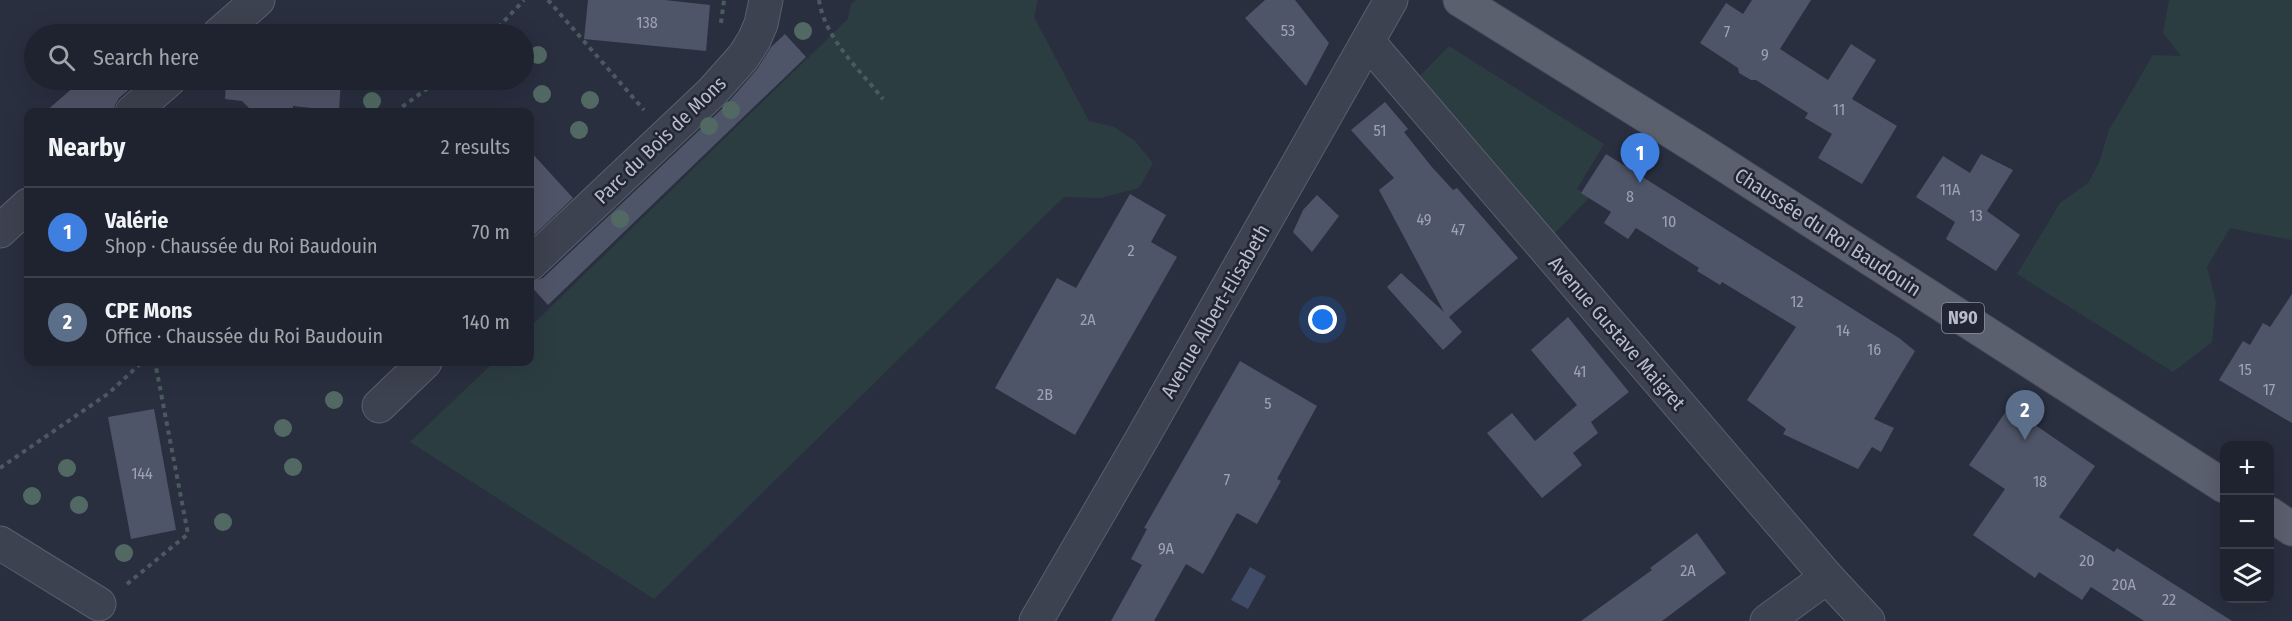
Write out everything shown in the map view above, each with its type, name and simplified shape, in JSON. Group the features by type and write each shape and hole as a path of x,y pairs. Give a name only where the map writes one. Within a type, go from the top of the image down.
{"main road":[{"name":"Chaussée du Roi Baudouin","path":"1460,0 1701,150 2220,483"},
{"path":"2274,517 2292,529"}],"street":[{"path":"230,24 258,0"},
{"name":"Parc du Bois de Mons","path":"534,260 712,92 744,56 761,24 766,0"},
{"name":"Avenue Albert-Elisabeth","path":"1036,621 1369,43 1391,0"},
{"name":"Avenue Gustave Maigret","path":"1369,43 1827,577 1868,621"},
{"path":"137,108 157,90"},
{"path":"0,231 24,209"},
{"path":"378,406 422,366"},
{"path":"0,543 110,597"},
{"path":"1767,621 1827,577"}],"path":[{"path":"501,24 524,0"},
{"path":"548,0 667,135"},
{"path":"819,0 822,17 832,35 883,99"},
{"path":"400,108 425,90"},
{"path":"0,468 110,393 138,366"},
{"path":"110,597 188,534 156,366"}],"shaded area":[{"path":"856,0 1038,0 1034,17 1089,121 1114,127 1135,141 1153,163 1139,188 1100,198 1064,197 654,599 410,442 490,366 534,366 534,323 848,19 851,4"},
{"path":"2169,0 2292,0 2292,240 2230,228 2207,267 2216,302 2212,342 2173,372 2017,274 2060,203 2088,183 2099,163 2109,130 2153,55 2181,56 2163,33"},
{"path":"1449,46 1604,144 1577,189 1590,197 1546,242 1411,85"}],"water":[{"path":"1250,567 1266,576 1248,609 1231,600"}],"building":[{"path":"588,0 665,0 710,5 706,51 584,39"},
{"path":"1265,0 1295,0 1329,43 1306,86 1245,18"},
{"path":"1752,0 1811,0 1780,49 1828,80 1851,44 1876,60 1852,99 1897,126 1862,184 1818,158 1832,134 1805,118 1808,113 1756,80 1751,80 1739,73 1738,68 1700,43 1726,3 1743,14"},
{"path":"785,34 806,57 548,305 534,289 534,281 543,278 725,106 758,68 771,47"},
{"path":"70,90 129,90 119,98 115,108 50,108"},
{"path":"226,90 340,90 339,108 293,106 293,108 249,108 242,101 225,99"},
{"path":"1385,102 1408,129 1404,132 1431,166 1453,190 1457,188 1518,258 1449,317 1462,332 1443,350 1387,287 1401,273 1444,312 1379,190 1394,178 1351,130"},
{"path":"1606,154 1899,338 1915,351 1874,419 1894,428 1881,452 1872,447 1858,469 1783,434 1786,429 1747,400 1796,327 1722,282 1720,285 1697,271 1699,268 1636,228 1628,239 1604,223 1611,212 1581,193"},
{"path":"1981,154 2013,170 1987,211 2020,235 1996,271 1946,239 1955,222 1916,197 1943,156 1970,173"},
{"path":"534,155 573,198 534,235"},
{"path":"1130,194 1166,215 1151,242 1177,257 1075,435 995,388 1057,278 1076,288"},
{"path":"1317,195 1339,216 1312,252 1293,232 1303,210"},
{"path":"2292,294 2292,423 2219,380 2243,341 2250,345 2263,323 2270,327"},
{"path":"1568,317 1629,392 1591,422 1598,433 1573,453 1582,465 1542,498 1487,433 1512,413 1535,441 1577,405 1531,350"},
{"path":"1240,361 1317,406 1277,479 1281,481 1257,524 1237,513 1203,574 1186,564 1154,621 1111,621 1142,565 1131,559 1147,529 1144,528"},
{"path":"2009,407 2095,466 2059,517 2114,552 2117,548 2232,621 2144,621 2091,587 2082,600 2039,572 2035,578 1973,535 2005,489 1969,465"},
{"path":"154,409 176,530 131,539 108,417"},
{"path":"1697,533 1726,573 1662,621 1581,621 1652,570 1650,568"}],"place":[{"name":"Valérie","path":"1640,183"},
{"name":"CPE Mons","path":"2025,440"}]}
